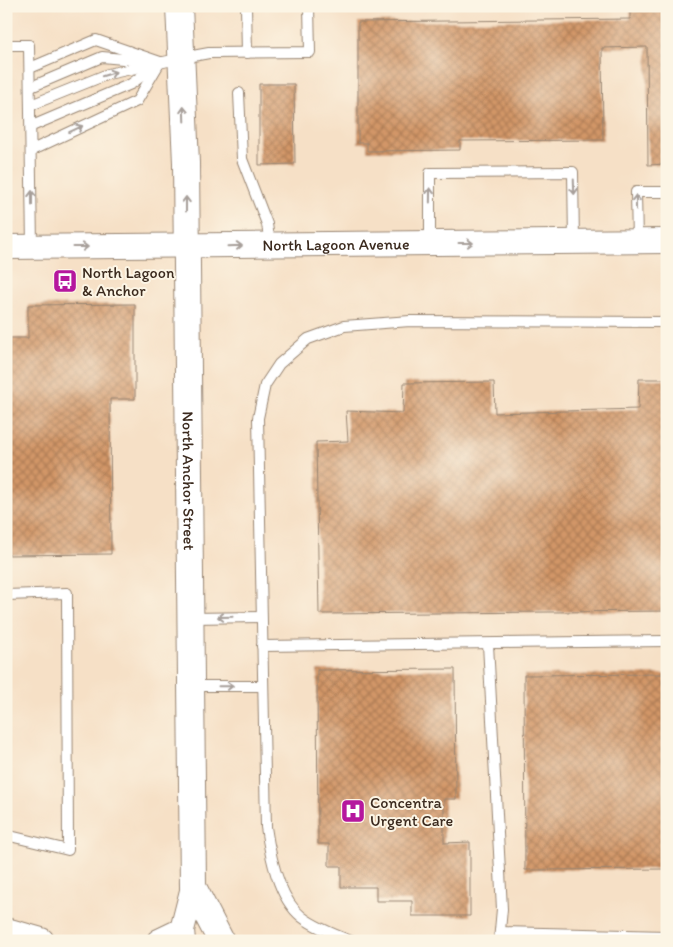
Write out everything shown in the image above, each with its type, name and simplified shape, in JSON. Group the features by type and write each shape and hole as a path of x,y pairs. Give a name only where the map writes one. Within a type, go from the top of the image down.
{"main road":[{"name":"North Anchor Street","path":"181,9 171,60 186,245 193,887 221,941"},
{"path":"6,931 39,940"}],"street":[{"name":"North Lagoon Avenue","path":"6,247 667,242"},
{"path":"159,941 182,936 193,887"}],"lane":[{"path":"246,6 247,53"},
{"path":"31,105 108,74 171,60 209,54 310,52 309,6"},
{"path":"30,68 96,40 171,60"},
{"path":"6,45 29,45 32,126 32,247"},
{"path":"31,87 102,57 171,60"},
{"path":"32,126 130,84 171,60"},
{"path":"32,150 137,101 171,60"},
{"path":"239,93 242,159 268,224 270,245"},
{"path":"430,244 430,173 573,172 574,243"},
{"path":"636,242 636,192 667,192"},
{"path":"351,941 337,936 301,916 287,897 270,861 266,827 262,686 258,418 265,385 279,364 308,339 344,326 410,321 667,322"},
{"path":"6,595 67,593 68,850 6,835"},
{"path":"190,618 261,617"},
{"path":"262,646 667,641"},
{"path":"488,644 502,909 499,936 667,936"},
{"path":"190,686 262,686"}],"building":[{"path":"630,6 667,6 667,164 648,165 647,47 602,48 603,140 460,141 460,150 367,151 367,143 358,143 358,22 630,19"},
{"path":"259,84 294,84 295,164 259,165"},
{"path":"135,304 135,399 110,399 111,554 6,555 6,338 28,338 28,305"},
{"path":"639,379 667,379 667,611 319,614 316,442 348,441 346,411 403,413 404,383 494,382 495,413 638,409"},
{"path":"455,669 456,799 444,799 444,843 470,842 470,916 412,916 412,901 376,901 376,887 341,887 341,866 329,866 329,844 318,844 317,670"},
{"path":"667,674 667,869 525,870 524,675"}],"place":[{"name":"North Lagoon & Anchor","path":"65,281"},
{"name":"Concentra Urgent Care","path":"353,811"}]}
